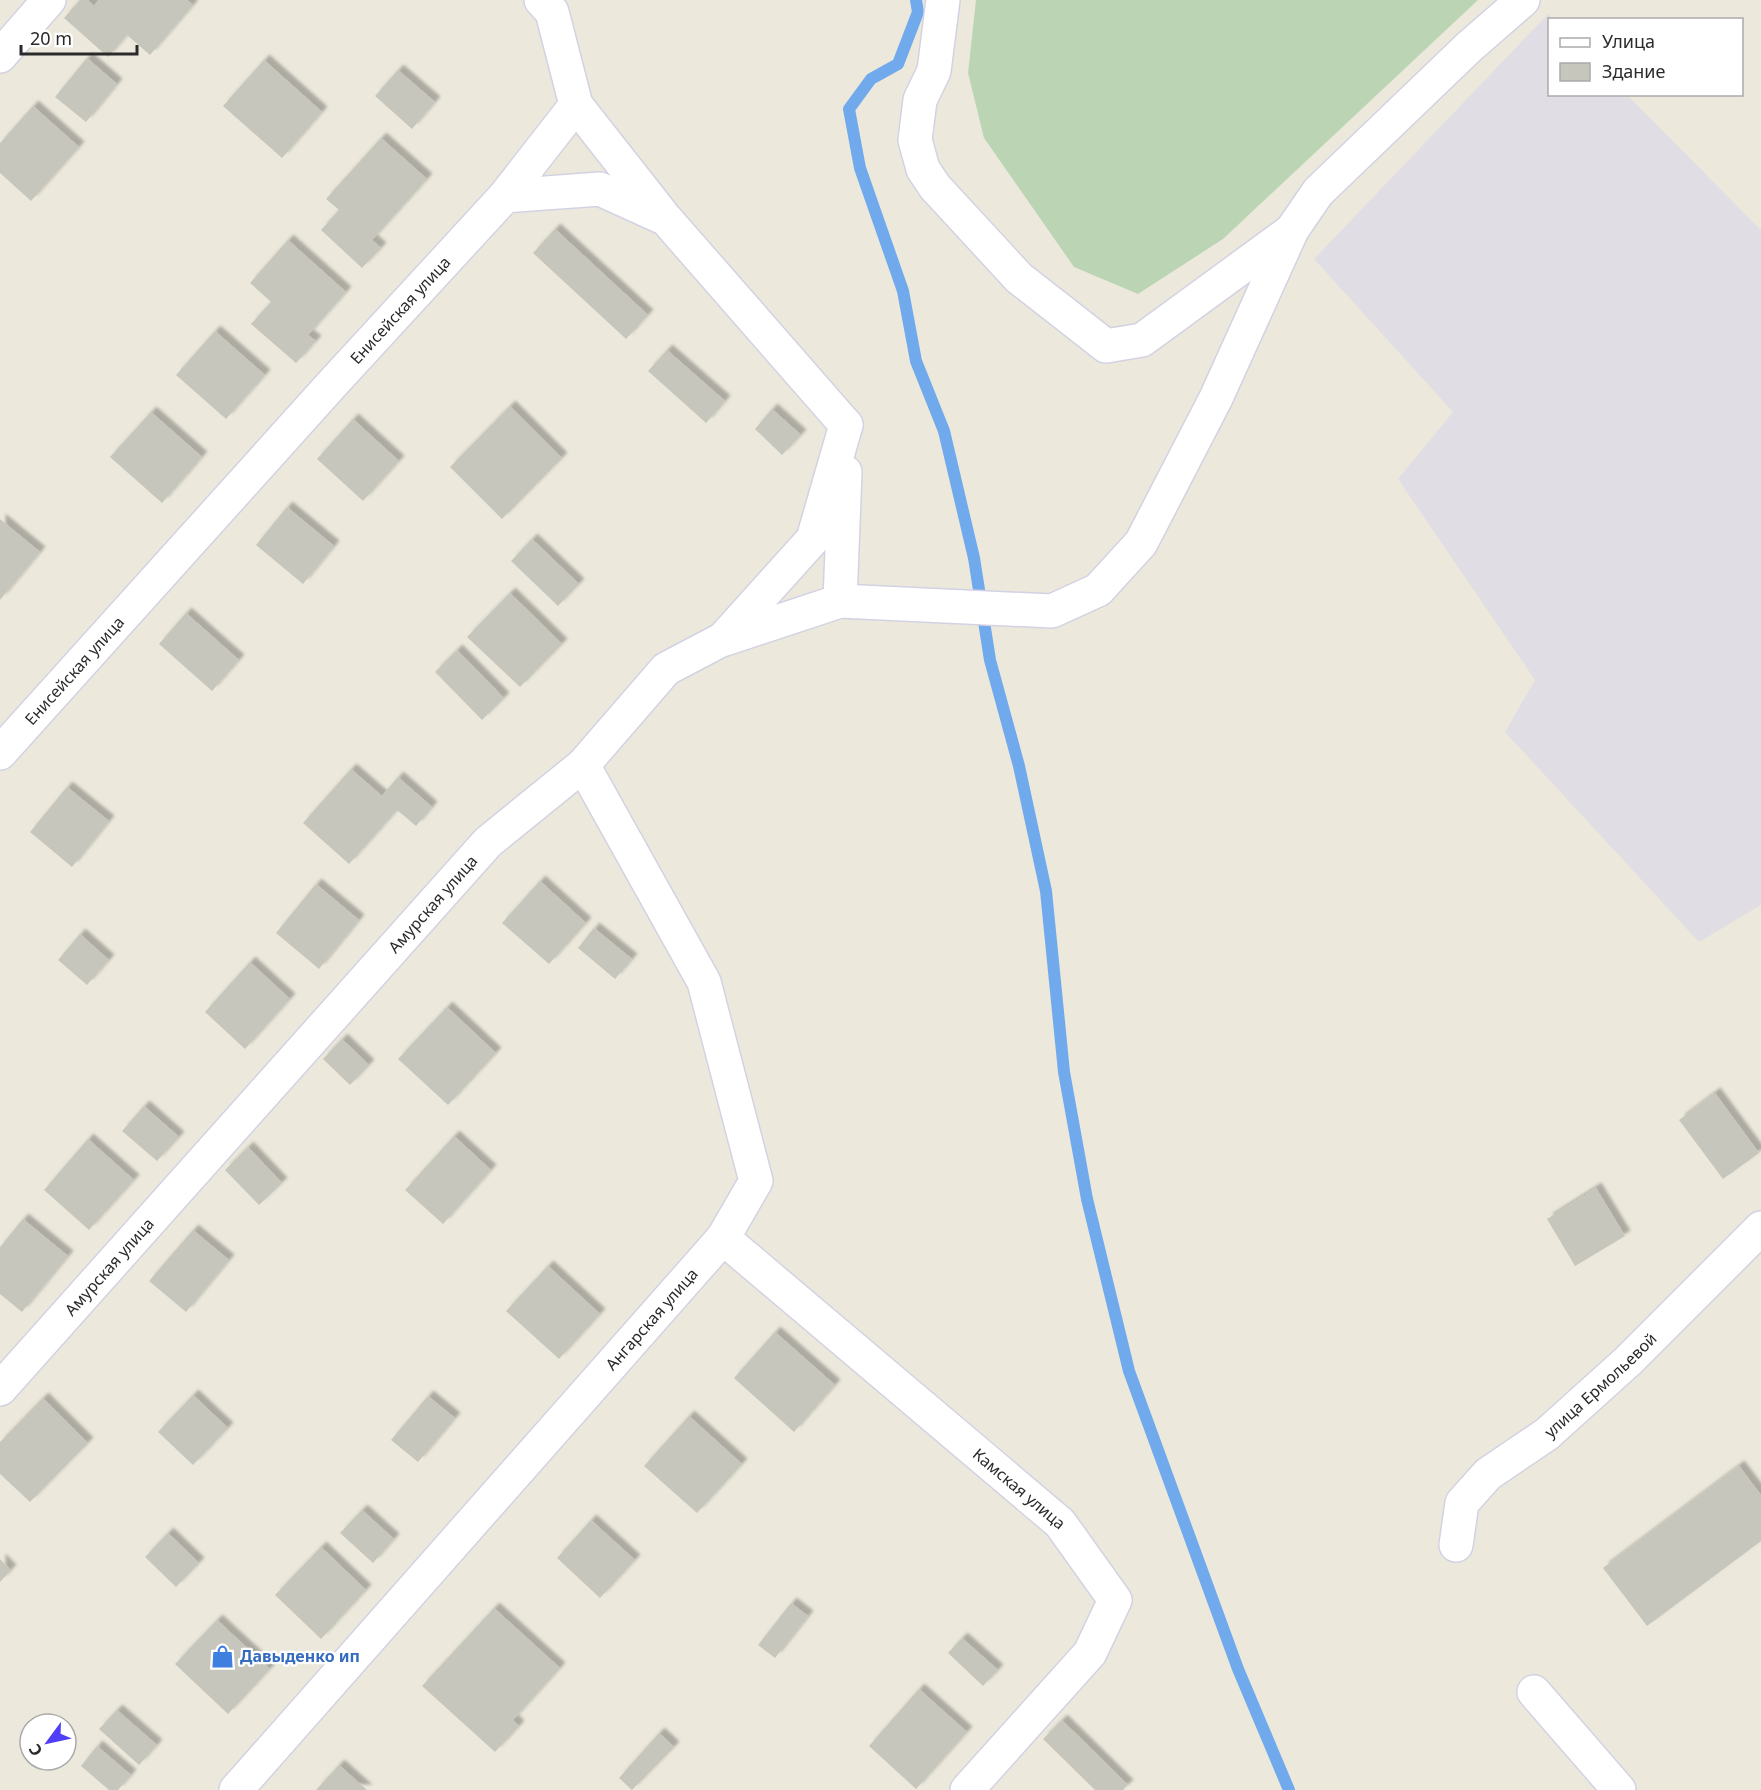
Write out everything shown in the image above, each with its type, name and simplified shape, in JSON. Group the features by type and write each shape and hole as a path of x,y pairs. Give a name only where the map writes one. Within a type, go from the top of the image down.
{"street":[{"path":"0,56 49,0"},
{"path":"541,0 552,12 576,105 666,219 846,425 840,601"},
{"path":"943,0 934,71 920,100 915,140 923,169 935,187 1019,278 1106,346 1142,340 1292,230"},
{"path":"723,639 840,601 934,607 1052,610 1098,590 1141,543 1216,398 1292,230 1318,192 1469,47 1523,0"},
{"name":"Енисейская улица","path":"0,753 333,383 506,196 576,105"},
{"path":"506,196 600,189 666,219"},
{"name":"Амурская улица","path":"0,1389 488,842 583,765 666,669 723,639 813,539 846,425"},
{"name":"Ангарская улица","path":"236,1790 723,1238 756,1181 704,982 583,765"},
{"name":"улица Ермольевой","path":"1456,1545 1462,1503 1488,1474 1547,1434 1628,1361 1761,1228"},
{"name":"Камская улица","path":"723,1238 1060,1523 1114,1600 1090,1653 968,1790"},
{"path":"1534,1692 1619,1790"}],"shaded area":[{"path":"1548,14 1552,18 1548,18 1548,96 1628,96 1761,230 1761,905 1699,942 1505,732 1535,680 1398,479 1453,412 1314,259"}],"green space":[{"path":"976,0 1478,0 1223,239 1138,294 1074,267 984,138 968,73"}],"building":[{"path":"80,0 88,0 94,6 99,0 187,0 193,5 150,55 127,35 108,57 64,18"},
{"path":"87,58 117,84 86,122 55,97"},
{"path":"264,60 322,112 282,158 223,106"},
{"path":"398,70 435,102 412,129 375,96"},
{"path":"33,106 79,147 31,201 0,173 0,143"},
{"path":"381,138 427,179 372,240 381,248 362,268 321,230 339,210 326,199"},
{"path":"555,229 648,315 626,339 533,253"},
{"path":"288,240 346,292 308,335 316,341 296,363 251,324 271,302 250,283"},
{"path":"215,331 265,375 226,419 176,375"},
{"path":"667,350 725,401 706,423 648,371"},
{"path":"510,406 562,458 502,519 450,467"},
{"path":"772,409 801,435 782,455 755,429"},
{"path":"151,412 202,457 162,503 110,457"},
{"path":"353,419 399,461 363,501 317,459"},
{"path":"287,507 334,546 303,584 256,545"},
{"path":"0,519 40,552 0,600"},
{"path":"532,539 579,584 558,606 511,561"},
{"path":"510,593 562,644 520,687 467,637"},
{"path":"186,613 239,660 212,691 159,644"},
{"path":"457,650 504,698 482,720 435,672"},
{"path":"351,769 382,796 398,777 432,807 416,826 397,810 349,864 303,823"},
{"path":"67,787 109,821 72,867 30,832"},
{"path":"540,881 586,923 549,964 502,923"},
{"path":"316,884 359,920 319,969 276,933"},
{"path":"594,928 632,959 615,979 578,948"},
{"path":"80,934 109,960 87,985 58,960"},
{"path":"250,962 290,999 245,1049 205,1012"},
{"path":"447,1007 496,1053 448,1105 398,1059"},
{"path":"342,1039 369,1065 350,1085 323,1059"},
{"path":"1715,1093 1759,1153 1723,1179 1679,1120"},
{"path":"144,1106 179,1137 157,1161 122,1131"},
{"path":"454,1136 491,1170 443,1224 405,1190"},
{"path":"88,1139 134,1180 89,1230 44,1190"},
{"path":"248,1147 282,1183 259,1205 225,1170"},
{"path":"1596,1188 1625,1236 1575,1266 1547,1219"},
{"path":"23,1219 68,1256 22,1312 0,1294 0,1247"},
{"path":"193,1230 229,1260 186,1312 149,1281"},
{"path":"548,1266 600,1314 559,1359 506,1311"},
{"path":"775,1332 835,1385 794,1432 734,1378"},
{"path":"193,1395 228,1428 193,1465 158,1432"},
{"path":"428,1396 455,1418 418,1462 391,1440"},
{"path":"43,1398 88,1443 30,1502 0,1474 0,1442"},
{"path":"689,1416 742,1464 697,1513 644,1466"},
{"path":"1739,1466 1761,1495 1761,1541 1647,1626 1603,1568"},
{"path":"362,1510 394,1539 373,1563 340,1533"},
{"path":"591,1520 635,1560 600,1598 557,1558"},
{"path":"168,1533 199,1563 176,1587 145,1557"},
{"path":"321,1547 366,1590 321,1639 275,1595"},
{"path":"0,1559 11,1570 0,1582"},
{"path":"791,1603 808,1616 775,1658 758,1645"},
{"path":"494,1608 560,1668 513,1720 519,1726 495,1752 422,1686"},
{"path":"217,1620 270,1669 228,1714 175,1664"},
{"path":"962,1638 998,1670 983,1686 948,1653"},
{"path":"919,1689 967,1732 916,1789 869,1746"},
{"path":"117,1710 157,1745 139,1765 99,1729"},
{"path":"1062,1720 1128,1785 1123,1790 1095,1790 1043,1739"},
{"path":"659,1733 674,1747 632,1790 619,1778"},
{"path":"97,1746 131,1775 118,1790 109,1790 81,1766"},
{"path":"339,1765 367,1790 316,1790"}],"waterway":[{"path":"916,0 918,12 898,64 871,79 849,109 860,168 903,291 916,361 944,431 974,558 990,660 1019,766 1046,891 1064,1072 1087,1199 1129,1371 1238,1669 1289,1790"}],"place":[{"name":"Давыденко ип","path":"222,1656"}]}
